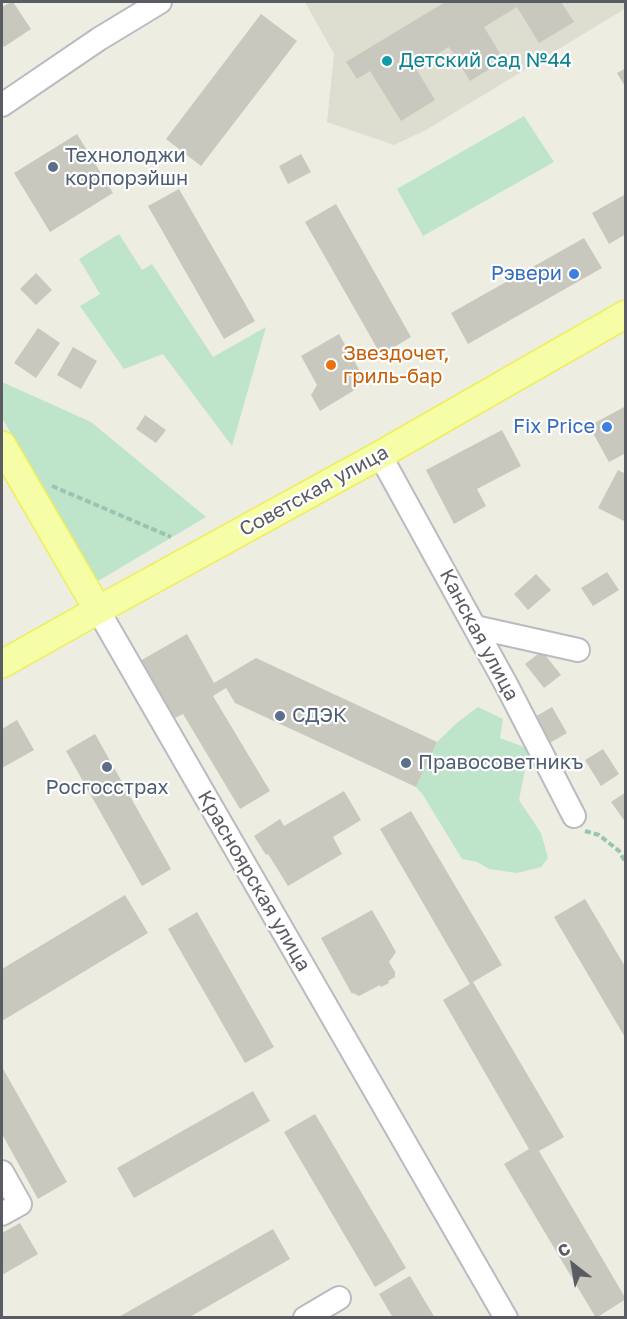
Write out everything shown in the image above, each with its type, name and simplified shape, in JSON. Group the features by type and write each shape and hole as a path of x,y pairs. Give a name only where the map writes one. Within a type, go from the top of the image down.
{"main road":[{"name":"Советская улица","path":"2,664 380,455 626,314"},
{"name":"Красноярская улица","path":"2,445 98,610"}],"street":[{"path":"2,105 99,39 160,2"},
{"name":"Канская улица","path":"380,455 507,686 574,816"},
{"name":"Красноярская улица","path":"98,610 506,1317"},
{"path":"475,627 578,650"},
{"path":"2,1172 20,1204 2,1214"},
{"path":"306,1317 339,1298"}],"path":[{"path":"44,482 171,537"},
{"path":"574,816 582,830 599,835 619,851 626,863"}],"shaded area":[{"path":"305,2 625,2 626,8 426,130 394,145 327,122 334,54"}],"green space":[{"path":"524,116 554,162 423,236 397,189"},
{"path":"119,234 142,270 152,264 213,357 266,327 232,446 163,354 124,369 80,306 100,294 79,259"},
{"path":"2,382 91,422 206,517 98,581 2,418"},
{"path":"478,707 503,719 500,738 529,749 519,800 541,833 548,858 541,867 517,873 489,869 477,862 462,859 416,787 437,742"}],"building":[{"path":"11,2 31,29 4,47 2,44 2,7"},
{"name":"Детский сад №44","path":"445,2 561,2 574,22 539,43 517,7 484,27 504,60 470,81 449,47 415,67 435,100 401,121 370,71 357,79 346,62"},
{"path":"261,14 297,41 201,166 166,139"},
{"path":"626,68 626,88 617,73"},
{"path":"77,134 113,193 50,232 14,173"},
{"path":"301,154 311,172 288,184 279,166"},
{"path":"179,189 255,321 224,339 148,206"},
{"path":"626,194 626,234 609,244 592,213"},
{"path":"336,204 411,337 381,355 305,222"},
{"path":"584,238 602,268 468,344 451,313"},
{"path":"36,273 52,290 36,305 20,289"},
{"path":"38,328 60,343 36,378 14,363"},
{"name":"Звездочет, гриль-бар","path":"339,334 361,373 353,391 320,411 311,395 317,385 301,356"},
{"path":"73,347 97,361 81,389 57,375"},
{"path":"626,406 626,453 609,462 589,426"},
{"path":"145,415 166,430 156,443 136,429"},
{"path":"502,430 521,466 477,489 486,506 454,524 426,470"},
{"path":"618,470 626,474 626,522 598,508"},
{"path":"607,572 619,590 593,606 581,588"},
{"path":"536,574 551,590 528,610 514,594"},
{"path":"187,634 214,683 256,658 437,742 416,787 235,703 226,688 213,696 270,791 240,809 183,714 173,719 140,661"},
{"path":"542,651 561,675 544,688 525,664"},
{"path":"552,707 567,733 548,744 533,718"},
{"path":"17,720 34,750 2,768 2,729"},
{"path":"95,734 171,869 142,886 66,751"},
{"path":"603,749 619,774 601,786 585,760"},
{"path":"344,791 361,820 333,837 342,854 288,886 254,836 280,819 284,826"},
{"path":"626,792 626,823 611,802"},
{"path":"411,811 502,965 473,982 564,1137 539,1151 626,1299 596,1318 504,1164 529,1149 443,1000 470,984 380,829"},
{"path":"125,895 148,933 2,1021 2,969"},
{"path":"585,899 626,968 626,1039 554,917"},
{"path":"372,910 396,952 389,962 395,972 395,977 388,981 389,983 359,996 352,994 321,938"},
{"path":"197,912 274,1047 245,1063 168,929"},
{"path":"2,1067 67,1182 38,1199 2,1134"},
{"path":"253,1091 270,1121 134,1198 117,1168"},
{"path":"315,1114 406,1268 375,1287 284,1132"},
{"path":"20,1223 38,1254 2,1275 2,1233"},
{"path":"273,1229 290,1259 188,1318 117,1318"},
{"path":"410,1276 435,1318 393,1318 379,1294"}],"place":[{"name":"Детский сад №44","path":"387,61"},
{"name":"Технолоджи корпорэйшн","path":"53,167"},
{"name":"Рэвери","path":"574,274"},
{"name":"Звездочет, гриль-бар","path":"331,365"},
{"name":"Fix Price","path":"607,427"},
{"name":"СДЭК","path":"280,716"},
{"name":"Правосоветникъ","path":"406,763"},
{"name":"Росгосстрах","path":"107,767"}]}
